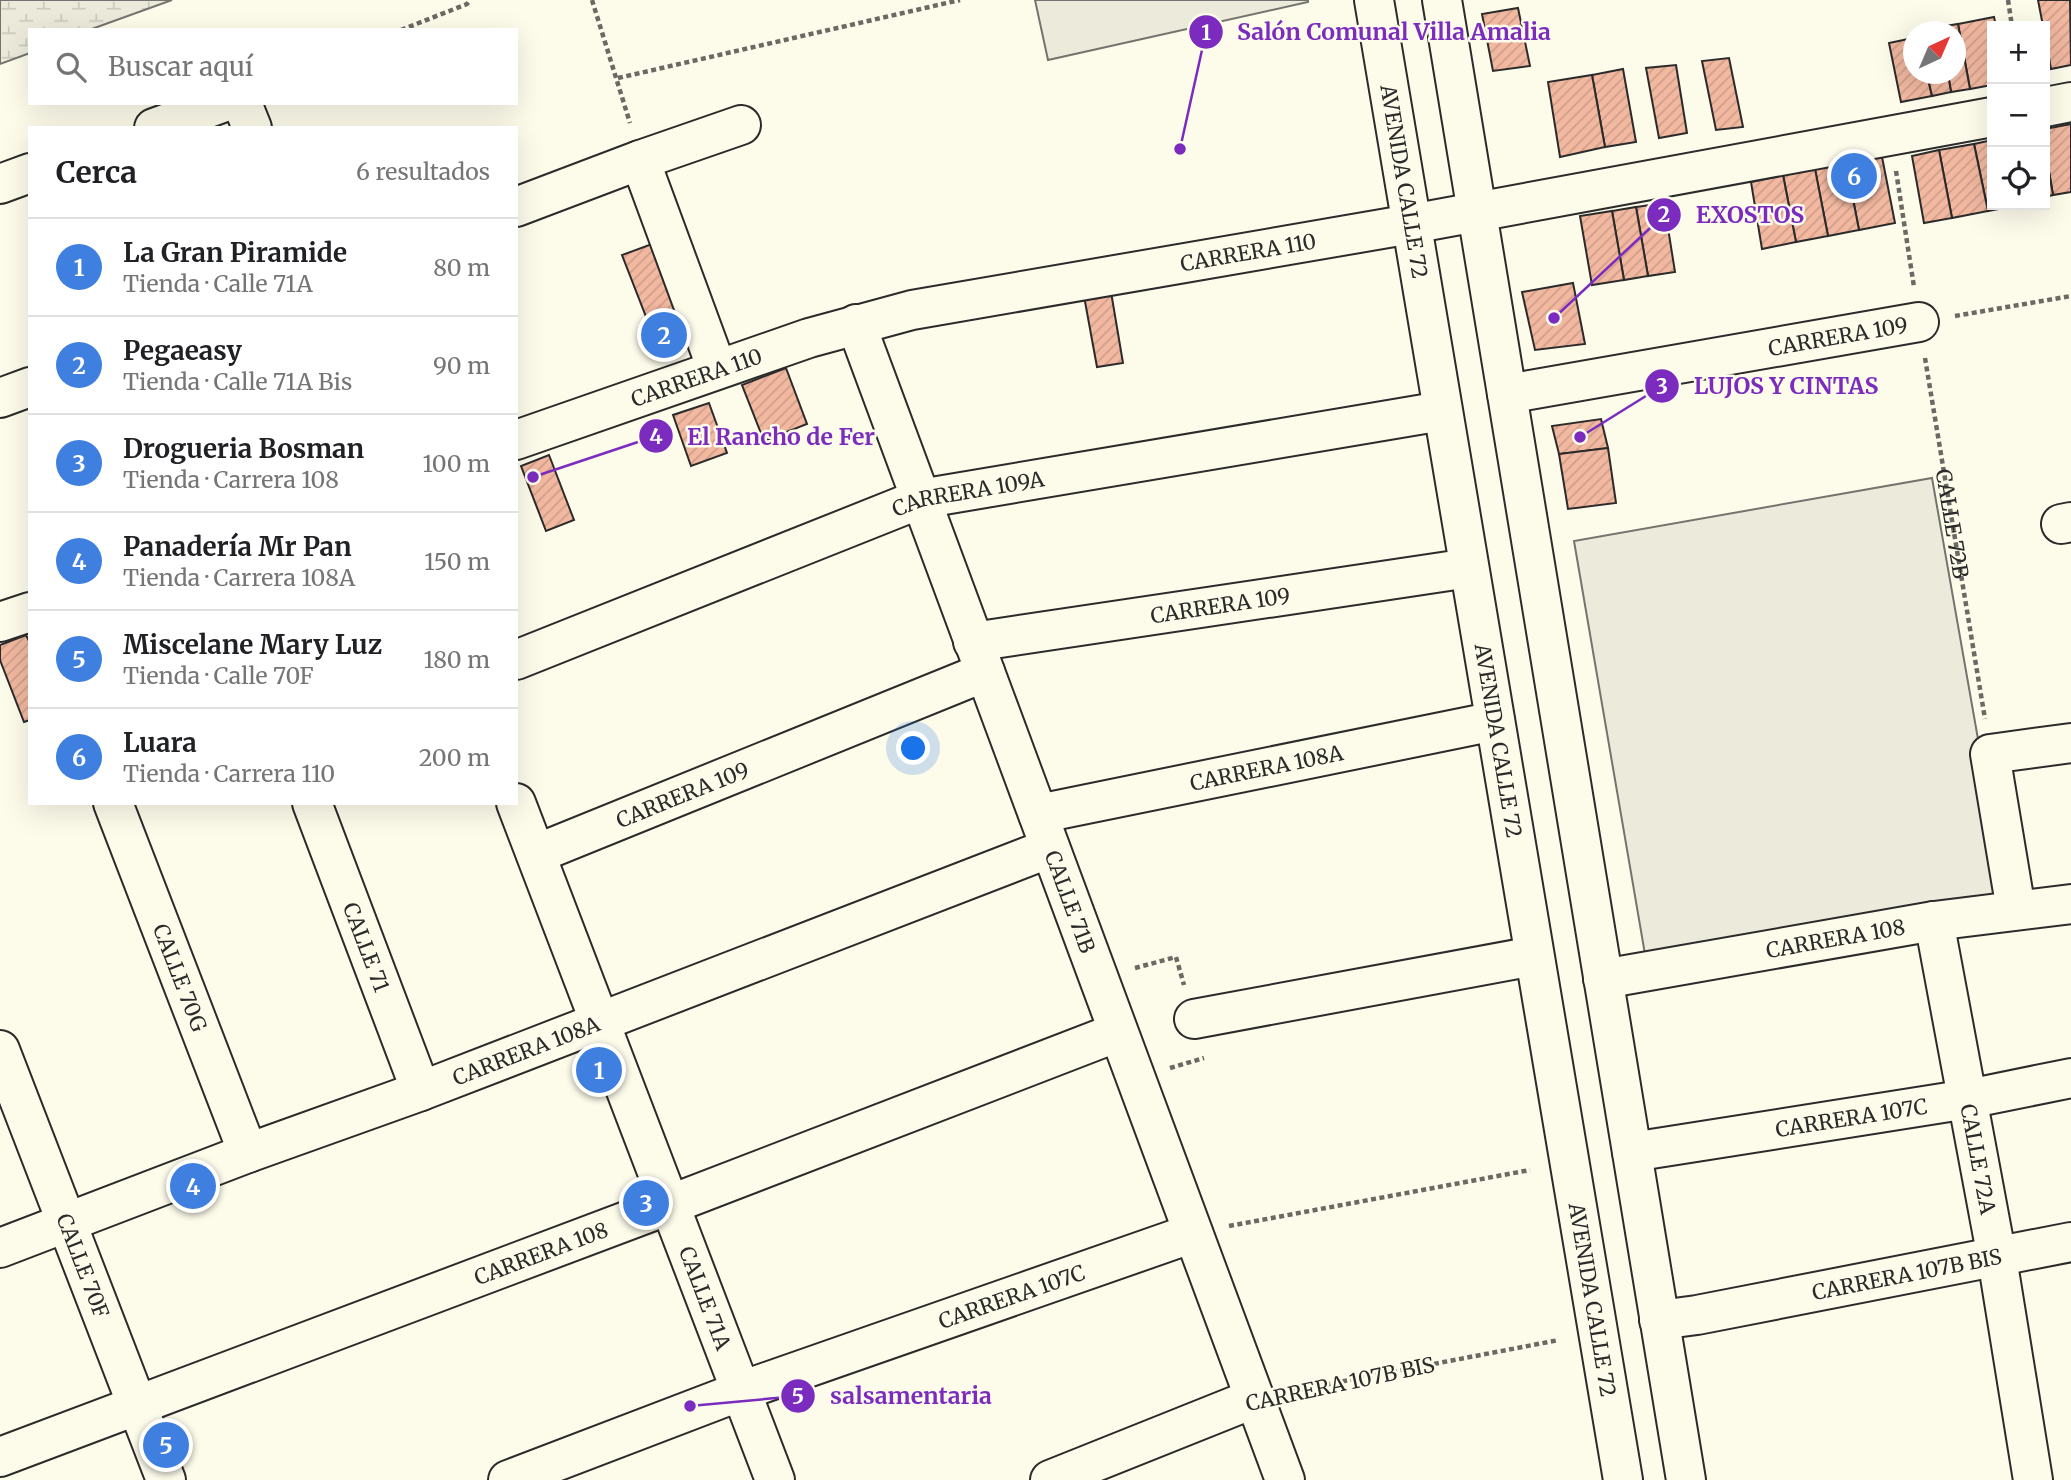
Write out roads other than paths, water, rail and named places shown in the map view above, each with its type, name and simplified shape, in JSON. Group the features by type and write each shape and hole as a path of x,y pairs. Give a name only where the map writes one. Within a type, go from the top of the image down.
{"street":[{"name":"AVENIDA CALLE 72","path":"1374,0 1621,1480"},
{"path":"1442,0 1686,1480"},
{"path":"2050,106 2071,102"},
{"path":"160,126 217,105"},
{"path":"243,105 251,126"},
{"name":"CARRERA 110","path":"518,439 809,338 912,310 1411,224 1987,118"},
{"path":"518,206 741,125"},
{"path":"640,160 717,369"},
{"path":"0,184 28,174"},
{"name":"CARRERA 109","path":"1507,394 1919,322"},
{"name":"CALLE 71B","path":"856,324 1285,1480"},
{"path":"0,398 28,388"},
{"name":"CARRERA 109A","path":"518,659 920,499 1442,411"},
{"name":"CARRERA 109","path":"536,854 979,657 1469,568"},
{"path":"0,622 28,613"},
{"name":"CARRERA 108A","path":"0,1248 599,1022 1044,831 1495,721"},
{"path":"2015,910 1990,754 2071,743"},
{"name":"CALLE 70G","path":"114,805 248,1153"},
{"name":"CALLE 71","path":"313,805 421,1091"},
{"name":"CALLE 71A","path":"517,805 775,1480"},
{"name":"CARRERA 108","path":"1603,979 1934,921 2071,904"},
{"name":"CALLE 72A","path":"1934,921 1997,1258 2033,1480"},
{"path":"1194,1019 1534,956"},
{"name":"CARRERA 108","path":"0,1457 669,1205 1118,1032"},
{"name":"CALLE 70F","path":"0,1050 166,1480"},
{"name":"CARRERA 107C","path":"1632,1152 1968,1099 2071,1078"},
{"name":"CARRERA 107C","path":"508,1480 741,1391 1193,1233"},
{"name":"CARRERA 107B BIS","path":"1659,1320 1697,1315 2071,1242"},
{"name":"CARRERA 107B BIS","path":"1050,1480 1255,1398"}],"place":[{"name":"Salón Comunal Villa Amalia","path":"1180,149"},
{"name":"Luara","path":"1854,176"},
{"name":"EXOSTOS","path":"1554,318"},
{"name":"Pegaeasy","path":"664,335"},
{"name":"LUJOS Y CINTAS","path":"1580,437"},
{"name":"El Rancho de Fer","path":"533,477"},
{"name":"La Gran Piramide","path":"599,1070"},
{"name":"Panadería Mr Pan","path":"193,1186"},
{"name":"Drogueria Bosman","path":"646,1203"},
{"name":"salsamentaria","path":"690,1406"},
{"name":"Miscelane Mary Luz","path":"166,1445"}]}
